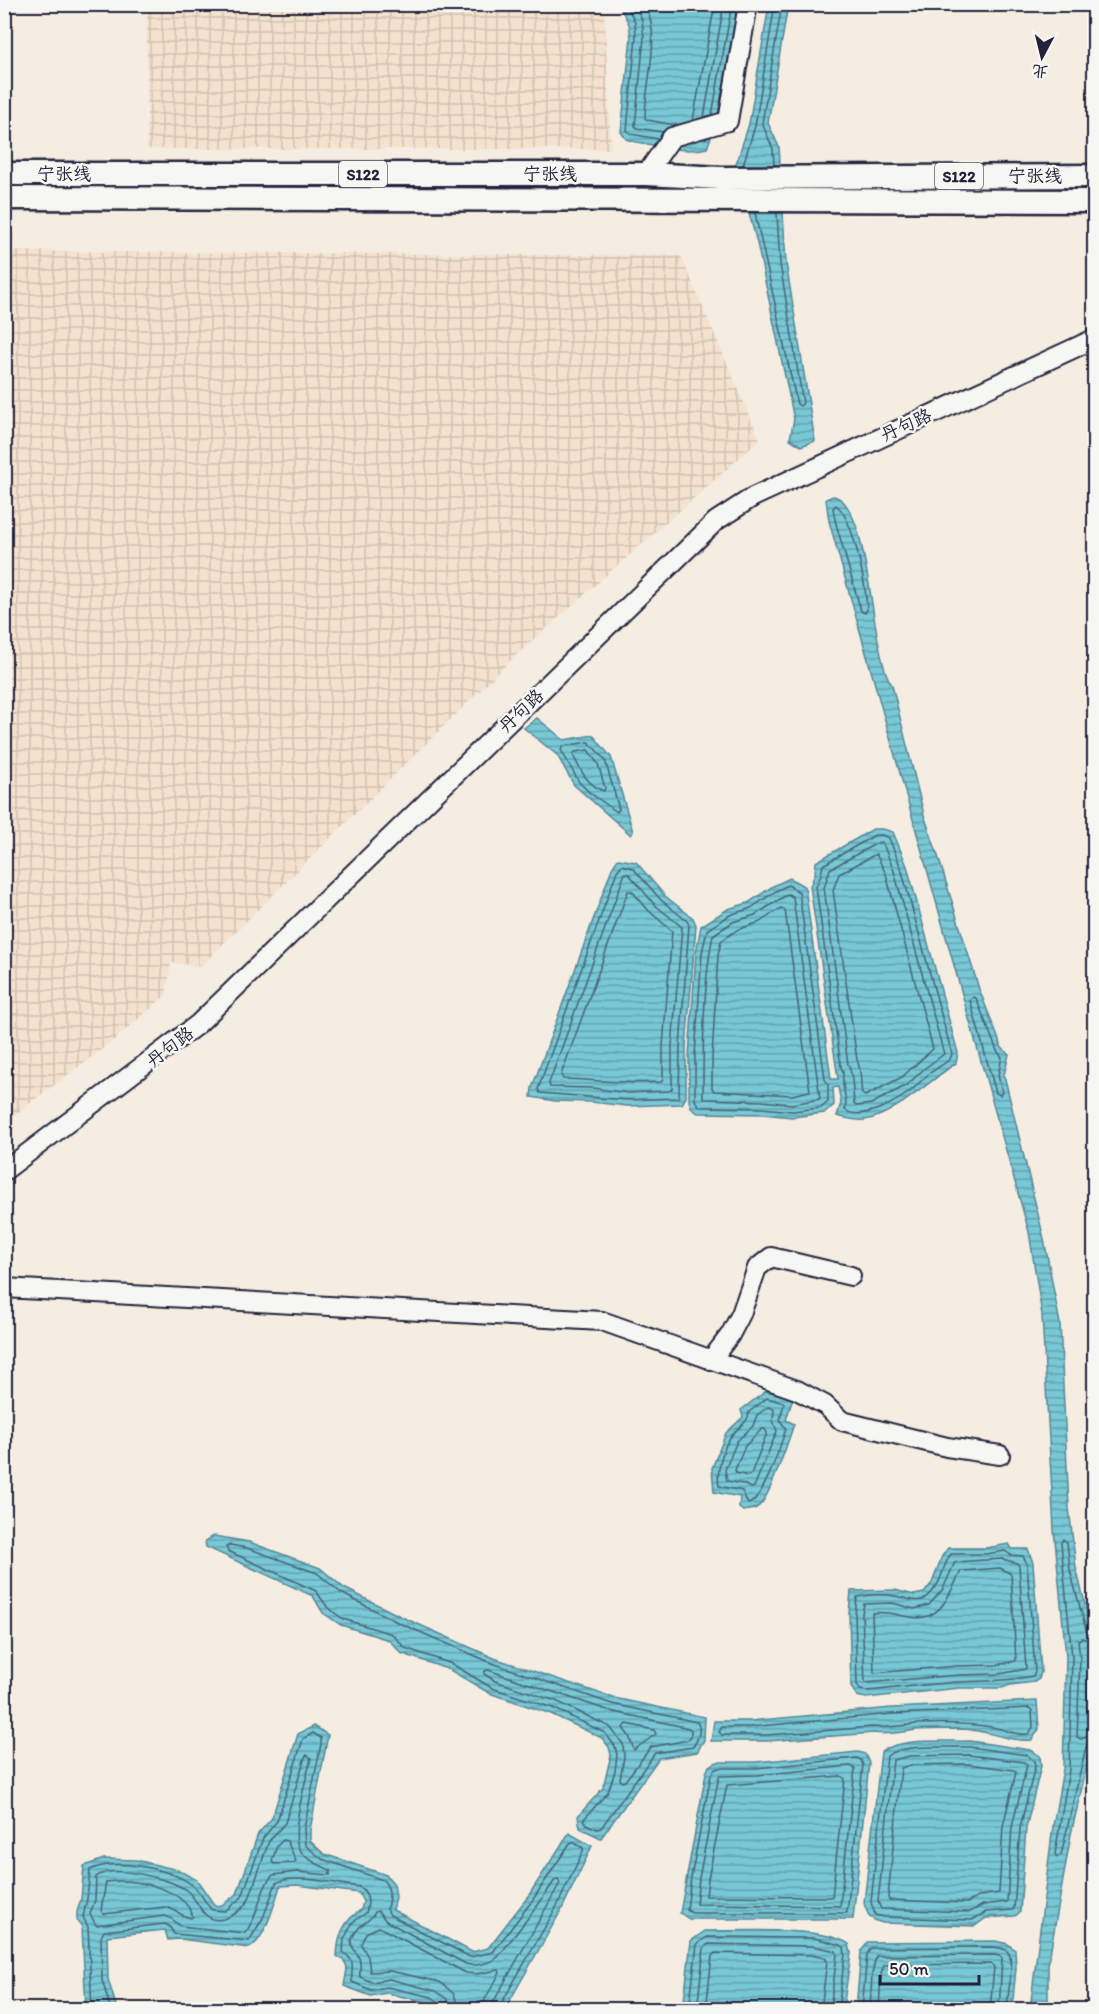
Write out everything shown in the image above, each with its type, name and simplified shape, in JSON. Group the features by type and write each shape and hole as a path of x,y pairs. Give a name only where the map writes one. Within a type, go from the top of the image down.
{"main road":[{"name":"宁张线","path":"4,174 646,174 721,178 825,188 1095,201"},
{"name":"宁张线","path":"4,198 720,201 825,188 1095,176"}],"street":[{"path":"646,174 672,137 728,121 748,4"},
{"name":"丹句路","path":"4,1171 198,1024 716,521 763,493 1095,339"},
{"path":"711,1359 730,1335 741,1314 757,1268 771,1257 851,1276"},
{"path":"4,1288 602,1321 797,1390 825,1405 842,1421 947,1447 1000,1455"}],"shaded area":[{"path":"147,5 604,5 611,149 147,149"},
{"path":"5,251 681,256 760,440 515,656 201,966 171,963 166,995 113,1041 5,1122"}],"water":[{"path":"619,5 738,5 717,120 707,148 689,150 660,147 626,139 621,132 631,37 629,24"},
{"path":"769,5 788,5 768,123 779,147 786,263 815,441 801,446 790,439 794,419 757,243 736,164 749,124"},
{"path":"833,496 846,505 855,524 863,550 884,668 892,685 924,815 979,989 1002,1048 1009,1054 1004,1075 1044,1239 1060,1324 1069,1508 1076,1568 1094,1639 1094,1736 1071,1834 1048,1965 1048,2009 1030,2009 1053,1826 1063,1769 1066,1657 1054,1529 1042,1315 1029,1232 829,521 826,499"},
{"path":"537,718 564,740 593,735 611,757 633,832 631,835 574,785 557,755 524,728"},
{"path":"873,829 893,832 907,866 958,1053 956,1063 900,1105 865,1120 837,1116 841,1103 838,1087 833,1088 834,1105 825,1113 792,1117 698,1113 692,1109 689,1101 689,1056 696,952 701,926 728,909 748,903 773,886 790,878 805,887 831,1079 838,1079 810,886 815,874 816,862"},
{"path":"618,859 636,862 665,896 693,918 696,925 686,1047 686,1097 682,1104 627,1106 531,1097 532,1088 612,868"},
{"path":"766,1391 793,1398 786,1420 794,1424 766,1497 757,1507 743,1511 739,1508 740,1497 714,1492 712,1468 726,1433 743,1417 741,1410"},
{"path":"214,1536 249,1542 320,1568 344,1588 494,1658 614,1698 705,1717 704,1740 697,1752 659,1758 601,1838 580,1828 578,1816 603,1788 611,1755 609,1747 602,1738 551,1714 489,1693 450,1670 401,1653 389,1640 341,1625 323,1613 313,1596 206,1547 205,1541"},
{"path":"1009,1544 1012,1549 1028,1549 1033,1563 1041,1672 1039,1679 1002,1688 959,1688 866,1698 857,1696 851,1687 849,1613 851,1591 895,1590 914,1595 924,1593 932,1583 942,1556 948,1548 986,1548"},
{"path":"1037,1701 1039,1729 1032,1740 1014,1739 972,1730 951,1729 767,1741 711,1741 714,1721 750,1721 892,1708"},
{"path":"314,1726 328,1735 310,1830 310,1841 324,1854 386,1875 394,1884 396,1897 393,1910 472,1952 488,1948 527,1898 569,1833 592,1846 562,1909 505,2009 439,2009 431,2003 386,1993 371,1996 344,1986 347,1968 345,1962 337,1956 339,1942 346,1924 361,1910 363,1902 359,1893 297,1885 280,1886 265,1930 255,1944 249,1948 180,1939 168,1940 165,1930 107,1936 108,1979 117,2009 86,2009 82,1927 77,1920 84,1866 104,1859 136,1860 178,1870 197,1880 215,1906 222,1905 237,1894 258,1834 272,1818 298,1734"},
{"path":"970,1741 1030,1750 1040,1756 1041,1766 1026,1828 1020,1912 1015,1916 986,1918 975,1926 883,1923 872,1919 864,1903 881,1752 890,1747 912,1742"},
{"path":"858,1752 865,1754 869,1763 853,1919 689,1919 680,1913 709,1766 717,1762 756,1762"},
{"path":"705,1931 801,1932 837,1938 849,1944 851,1953 843,2009 683,2009 691,1941"},
{"path":"995,1941 1008,1944 1015,1950 1016,1968 1012,2009 856,2009 861,1952 867,1942"}]}
